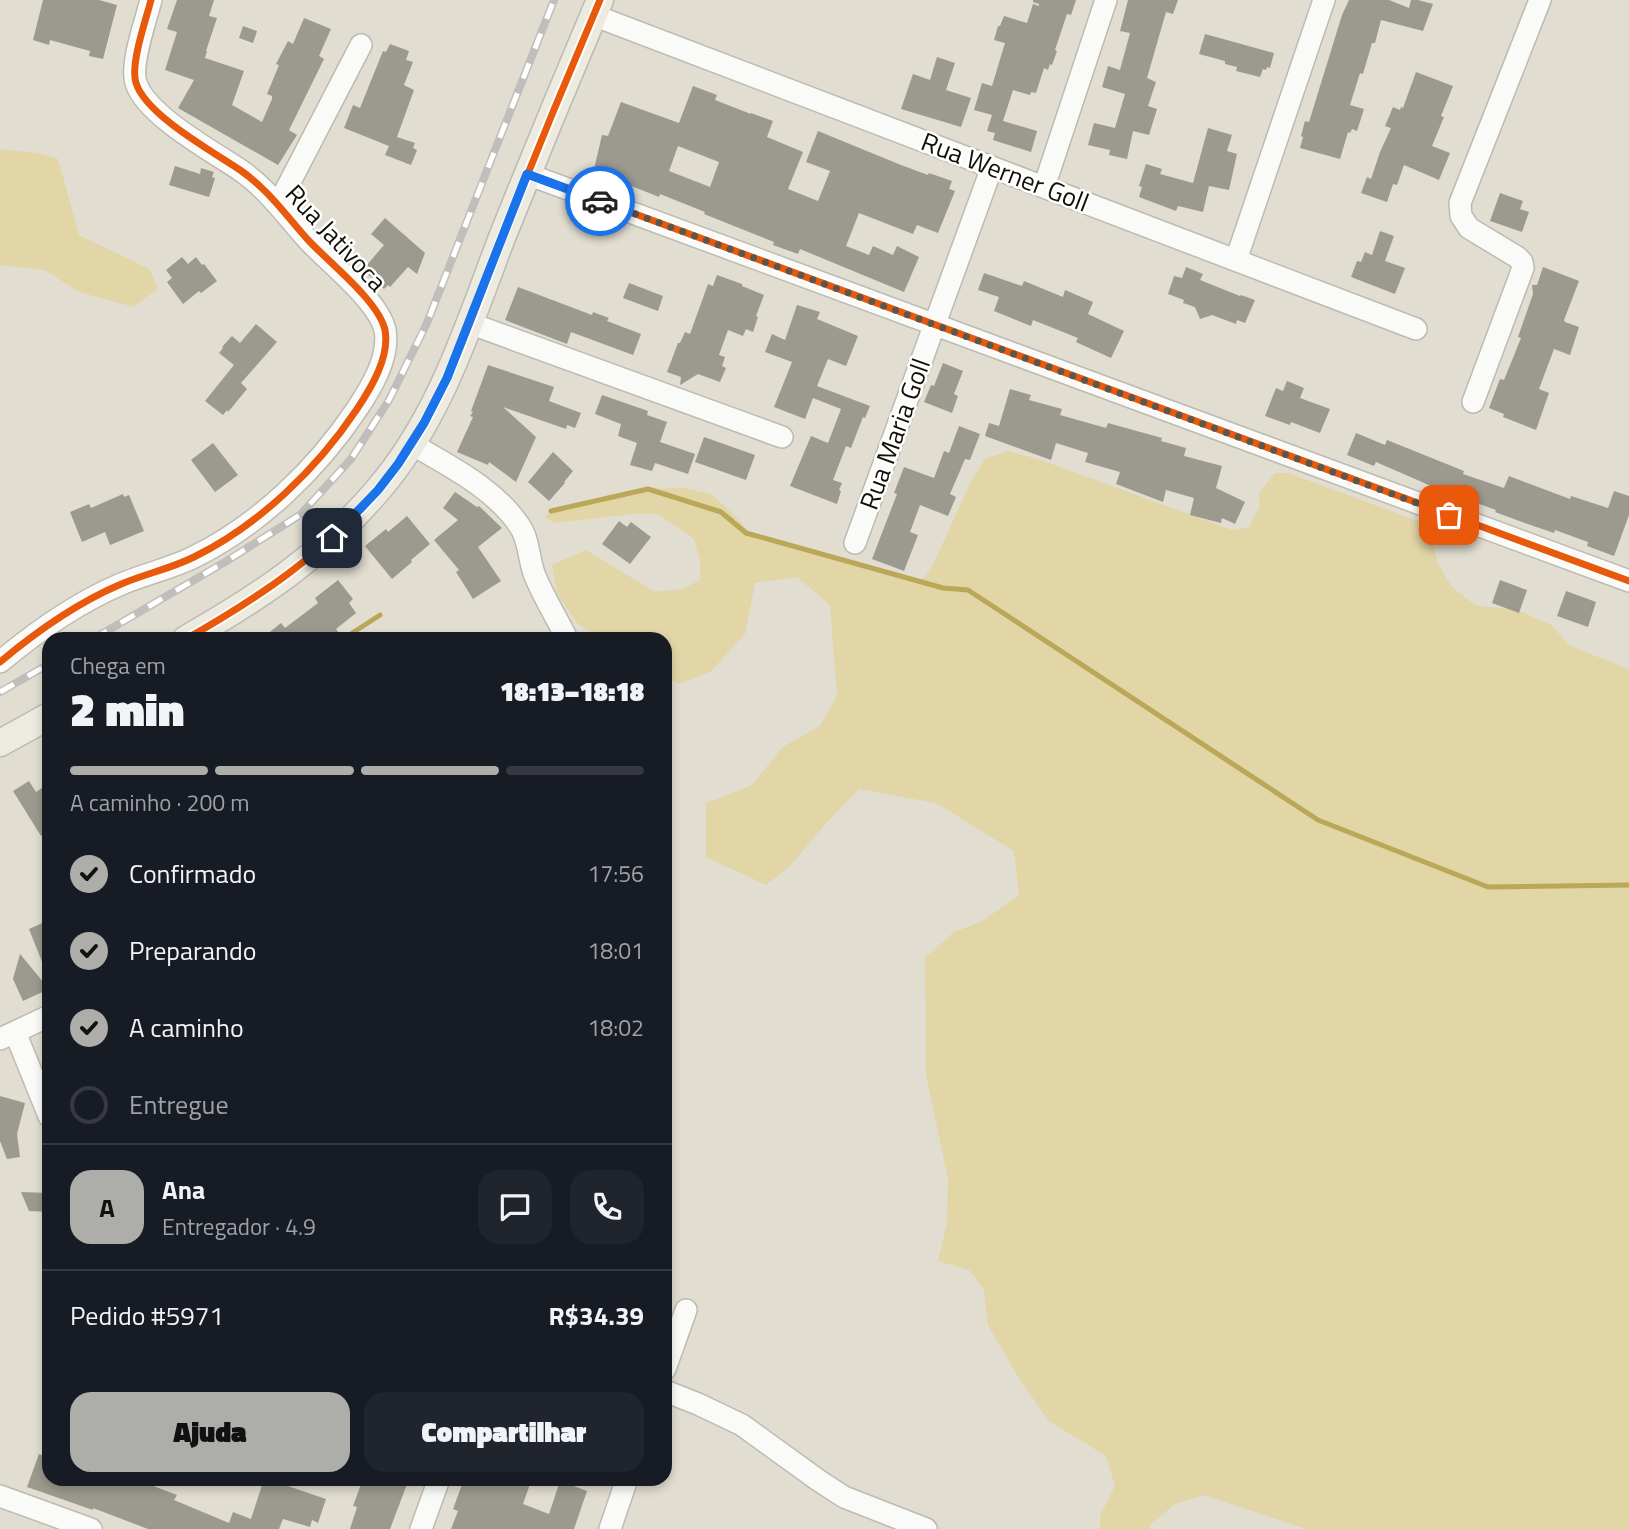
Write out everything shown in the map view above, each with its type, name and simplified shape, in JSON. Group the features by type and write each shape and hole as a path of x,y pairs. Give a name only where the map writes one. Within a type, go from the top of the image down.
{"main road":[{"path":"198,632 261,594 316,553 378,490 412,444 447,378 596,7"},
{"path":"0,743 42,720"}],"street":[{"name":"Rua Jativoca","path":"0,662 29,637 74,607 122,584 195,556 246,525 294,484 340,433 373,382 382,359 386,340 384,328 379,315 367,300 278,205 244,173 180,130 144,97 136,83 134,71 151,0"},
{"path":"1044,187 1106,0"},
{"path":"1236,260 1324,0"},
{"path":"1473,402 1523,268 1517,257 1469,228 1461,216 1460,203 1540,0"},
{"name":"Rua Werner Goll","path":"596,7 992,167 1416,329"},
{"path":"278,205 361,45"},
{"name":"Rua Maria Goll","path":"855,543 992,167"},
{"path":"527,174 1629,581"},
{"path":"469,323 782,437"},
{"path":"412,444 476,483 493,496 520,526 527,539 536,577 564,632"},
{"path":"42,1019 8,1036 42,1102"},
{"path":"672,1349 686,1310"},
{"path":"672,1394 742,1425 844,1497 926,1529"},
{"path":"421,1529 436,1486"},
{"path":"610,1529 625,1486"},
{"path":"0,1496 91,1529"}],"shaded area":[{"path":"0,149 37,153 58,159 79,235 149,269 158,288 134,307 79,292 45,270 0,265"},
{"path":"1008,451 1038,459 1232,530 1249,527 1259,508 1260,492 1275,473 1288,473 1434,527 1434,548 1439,566 1452,587 1476,606 1515,609 1551,625 1570,646 1629,669 1629,1529 1306,1529 1204,1495 1175,1504 1151,1524 1149,1529 1100,1529 1100,1516 1115,1486 1106,1456 1049,1421 1020,1380 988,1325 984,1290 969,1270 938,1261 947,1224 948,1179 926,1075 925,958 954,932 981,922 1019,895 1014,851 936,803 859,789 789,867 766,885 706,857 706,803 752,785 783,747 820,726 837,696 830,605 797,577 755,583 745,634 710,672 679,684 672,680 672,632 592,632 578,624 557,594 552,565 586,550 655,592 683,589 700,580 700,560 694,539 658,514 633,514 554,523 545,517 551,511 648,489 683,488 711,494 751,534 921,581 931,569 970,484 985,459"}],"building":[{"path":"43,0 99,0 117,5 103,59 89,56 90,51 50,40 49,45 33,40"},
{"path":"177,0 214,0 209,16 217,18 205,58 244,71 232,105 262,122 272,99 272,96 267,94 279,65 276,64 288,41 293,44 304,18 331,29 319,56 324,59 289,130 297,135 278,165 178,108 194,80 165,70 177,32 167,29"},
{"path":"1033,0 1076,0 1071,15 1067,14 1052,65 1050,64 1048,70 1044,68 1036,93 1031,92 1030,95 1013,90 1003,121 1037,131 1031,152 993,140 995,133 987,131 992,115 974,110 982,83 992,86 1005,43 994,40 998,26 1004,16 1027,23 1033,4 1039,6"},
{"path":"1128,0 1178,0 1173,14 1166,12 1147,78 1156,82 1148,106 1157,109 1149,135 1133,131 1127,159 1109,155 1110,150 1088,145 1094,123 1115,128 1125,94 1102,87 1108,66 1120,70 1130,33 1120,31"},
{"path":"1349,0 1389,0 1409,8 1411,0 1433,4 1423,31 1381,20 1375,43 1372,43 1350,105 1364,109 1357,131 1352,129 1348,132 1340,159 1300,148 1305,121 1309,122"},
{"path":"243,26 257,31 253,43 239,38"},
{"path":"1205,34 1274,53 1270,68 1263,69 1260,77 1236,71 1237,67 1225,64 1225,61 1199,54"},
{"path":"390,44 409,51 406,60 413,62 404,85 414,90 397,137 415,143 413,148 417,150 411,165 385,155 389,146 344,128 353,105 360,108 383,51 386,52"},
{"path":"937,57 955,63 946,90 971,98 961,127 901,109 913,74 930,80"},
{"path":"1416,72 1453,86 1432,146 1450,153 1439,180 1404,165 1387,202 1361,193 1367,177 1371,179 1391,128 1385,126 1393,107 1400,110 1403,108"},
{"path":"693,86 717,95 715,100 773,121 767,137 803,152 788,189 818,201 830,171 806,162 818,131 901,165 952,181 949,189 955,191 938,233 917,225 913,234 859,213 846,246 869,255 873,246 893,255 897,246 919,257 904,292 800,249 798,254 773,245 774,242 660,194 659,197 614,179 613,183 592,178 602,135 608,136 621,102 679,123","holes":["678,146 719,162 710,187 669,171"]},
{"path":"1208,128 1232,135 1227,151 1237,154 1229,190 1209,186 1203,212 1178,206 1176,211 1139,197 1142,187 1139,186 1146,164 1162,169 1160,174 1193,183"},
{"path":"175,166 200,174 201,168 214,172 212,177 215,178 209,197 169,185"},
{"path":"1500,193 1523,201 1520,209 1529,212 1522,232 1490,221"},
{"path":"385,218 425,253 417,274 408,267 390,287 388,285 384,289 364,271 384,245 371,234"},
{"path":"1380,231 1394,236 1385,261 1405,268 1395,294 1351,277 1357,261 1361,262 1365,252 1372,255"},
{"path":"182,257 188,264 196,257 217,281 183,304 167,282 172,278 166,270"},
{"path":"1186,267 1203,274 1200,280 1255,300 1245,323 1237,320 1236,324 1212,315 1200,319 1195,307 1168,294 1174,276 1182,278"},
{"path":"1543,267 1579,281 1564,320 1579,327 1570,355 1554,349 1539,389 1549,393 1536,430 1503,417 1504,414 1489,408 1521,338 1518,337 1533,294 1532,285 1537,285"},
{"path":"984,273 1022,286 1024,281 1063,297 1065,290 1093,302 1088,314 1124,331 1111,358 1076,342 1078,338 1033,320 1031,326 994,311 999,297 978,290"},
{"path":"717,275 764,295 753,332 746,329 743,336 728,330 719,355 725,357 722,366 726,368 720,382 698,374 680,385 681,377 667,372 678,343 685,332 690,334 708,284 713,286"},
{"path":"629,283 663,296 658,311 623,298"},
{"path":"518,287 592,315 593,312 609,318 607,321 641,334 633,355 571,332 567,344 505,320"},
{"path":"797,305 820,312 817,319 858,336 846,366 828,359 817,386 870,406 851,448 846,446 833,480 842,483 837,504 790,486 811,436 828,443 841,409 813,398 805,419 774,407 792,362 765,352 772,334 785,340"},
{"path":"256,324 277,342 241,383 247,389 223,415 205,401 234,365 219,353 232,336 240,343"},
{"path":"943,363 963,371 954,394 958,396 952,413 924,402"},
{"path":"488,365 554,387 549,401 581,413 575,428 567,425 566,429 503,407 536,437 516,482 489,462 488,465 457,452 473,417 470,416 473,412 471,411"},
{"path":"1287,381 1304,388 1300,398 1330,409 1320,433 1265,416 1276,388 1283,391"},
{"path":"1010,389 1031,395 1029,400 1062,409 1060,415 1106,428 1108,423 1162,438 1161,441 1186,448 1184,456 1222,466 1216,488 1245,502 1235,524 1222,518 1221,523 1190,515 1194,498 1166,490 1163,502 1116,484 1120,472 1085,462 1088,453 1056,443 1051,460 985,436 989,423 999,426"},
{"path":"602,395 648,411 647,415 667,422 660,442 695,454 688,474 655,463 652,471 630,465 637,443 618,436 621,424 595,414"},
{"path":"959,426 980,434 970,460 965,459 950,494 956,497 948,516 920,505 910,532 918,535 904,571 872,559 897,494 894,493 904,467 934,478 944,451 949,453"},
{"path":"1356,433 1385,445 1387,440 1464,471 1463,474 1504,488 1509,476 1570,499 1571,496 1608,508 1614,491 1629,496 1629,515 1614,556 1587,546 1588,542 1522,522 1376,462 1374,466 1347,455"},
{"path":"704,437 755,455 746,480 695,462"},
{"path":"213,443 238,475 215,492 191,460"},
{"path":"553,452 573,471 549,501 528,482"},
{"path":"455,492 479,506 502,528 478,547 501,581 473,599 456,572 459,570 434,540 458,520 443,508"},
{"path":"123,494 124,497 129,495 144,531 110,545 105,532 82,542 70,512 89,504 91,508"},
{"path":"407,516 430,544 392,579 365,546"},
{"path":"619,521 627,527 631,522 651,537 630,564 602,544"},
{"path":"338,580 353,599 349,603 356,613 336,629 338,632 270,632 281,623 285,628 318,603 315,598"},
{"path":"1500,580 1527,590 1519,613 1492,603"},
{"path":"1566,591 1596,602 1588,627 1557,616"},
{"path":"29,781 36,792 42,788 41,836 13,791"},
{"path":"42,923 42,962 29,929"},
{"path":"20,954 42,981 42,992 23,1001 13,979"},
{"path":"0,1096 25,1103 17,1134 20,1157 7,1159 0,1141"},
{"path":"21,1192 42,1193 42,1212 29,1211"},
{"path":"39,1454 42,1455 42,1486 153,1486 177,1495 174,1500 229,1523 233,1512 251,1519 262,1486 288,1486 326,1499 318,1523 312,1520 310,1527 283,1519 279,1529 148,1529 27,1487"},
{"path":"360,1486 406,1486 390,1529 350,1529 357,1507 353,1506"},
{"path":"461,1486 529,1486 523,1504 549,1514 558,1486 574,1486 587,1491 574,1529 451,1529 458,1511 453,1509"}],"waterway":[{"path":"551,511 648,489 721,512 746,533 943,588 968,590 1318,820 1488,887 1629,885"},
{"path":"354,632 380,615"}],"railway":[{"path":"105,632 300,515 351,459 389,400 427,323 554,0"},
{"path":"0,692 42,668"}],"cycle path":[{"path":"0,662 42,629 87,601 128,581 194,557 264,512 305,474 341,431 373,382 385,351 385,330 374,308 260,186 166,120 142,95 136,83 135,65 151,0"},
{"path":"198,632 239,608 312,555 377,491 418,434 464,339 513,210 600,0"},
{"path":"527,174 1629,581"}],"way so far":[{"path":"600,201 1449,515"}],"route":[{"path":"332,538 378,490 424,423 447,378 527,174 600,201"}]}
